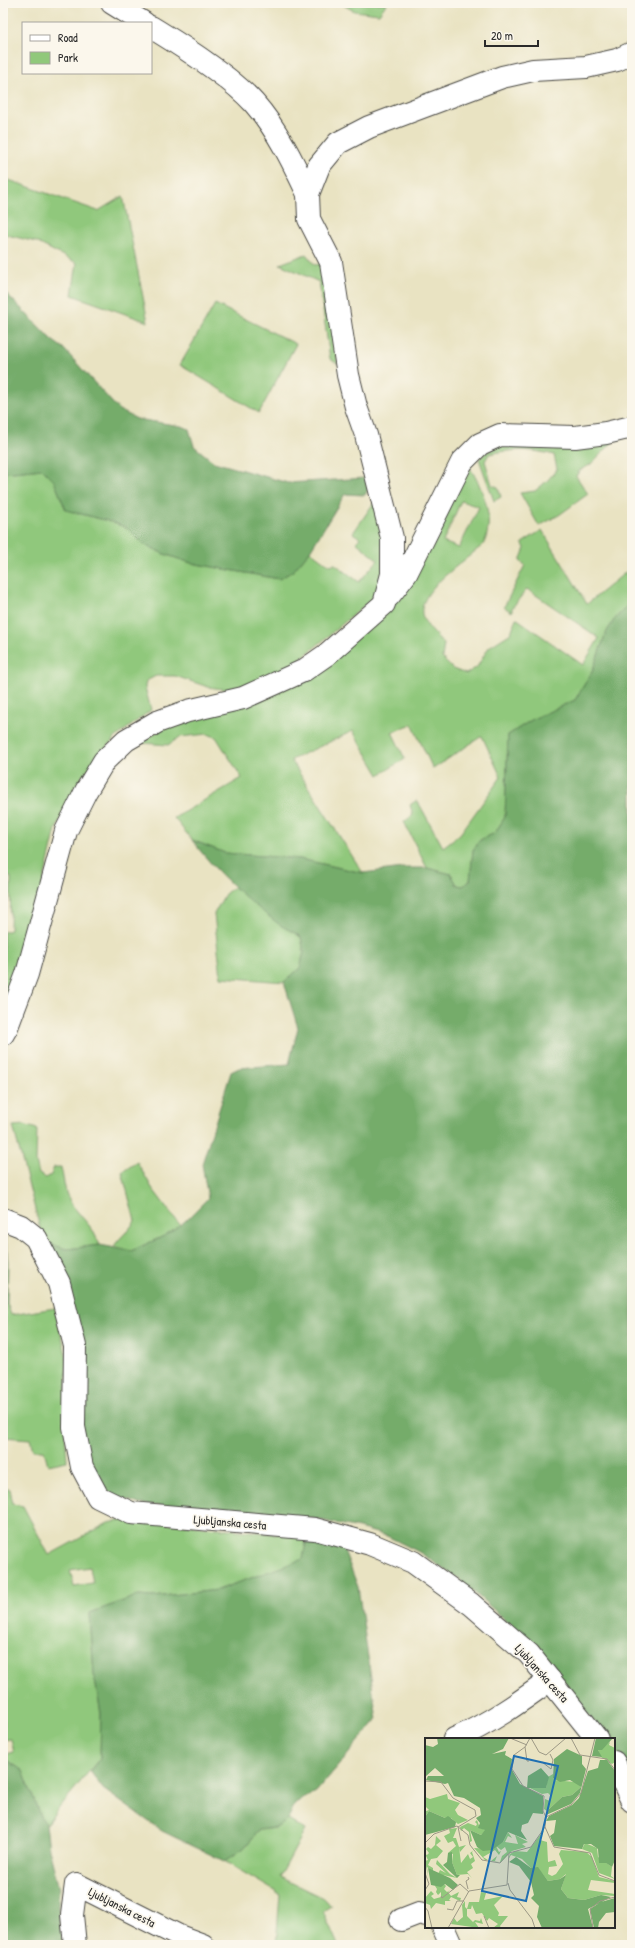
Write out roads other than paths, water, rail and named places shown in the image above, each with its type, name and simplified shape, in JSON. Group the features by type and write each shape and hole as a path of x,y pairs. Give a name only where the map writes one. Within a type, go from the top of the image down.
{"street":[{"path":"112,3 142,22"},
{"path":"152,28 173,40 227,79 254,102 291,158 308,194"},
{"path":"384,604 392,574 392,538 366,436 356,407 348,375 331,262 309,218 308,194 318,166 338,143 369,127 502,77 533,70 586,67 617,60 632,53"},
{"path":"3,1034 8,1027 27,974 66,831 86,791 104,761 126,740 157,722 188,711 243,698 303,671 326,655 384,604 406,574 462,462 480,444 500,435 576,437 606,433 632,427"},
{"name":"Ljubljanska cesta","path":"3,1219 21,1226 36,1238 59,1282 75,1346 74,1427 82,1467 98,1497 131,1513 315,1529 370,1544 414,1562 471,1604 528,1654 596,1738"},
{"path":"456,1738 479,1727 516,1705 550,1680"},
{"path":"615,1764 632,1800"},
{"name":"Ljubljanska cesta","path":"75,1945 72,1915 76,1884 179,1936 203,1945"},
{"path":"402,1920 419,1913 425,1915"},
{"path":"443,1928 451,1945"}]}
